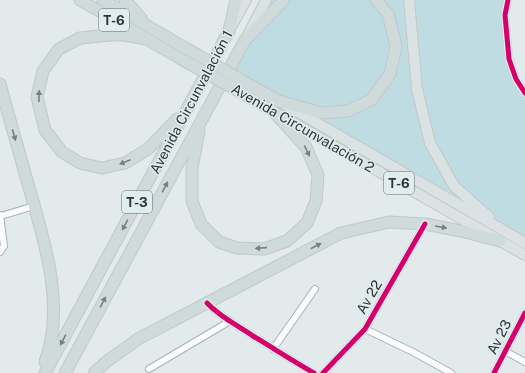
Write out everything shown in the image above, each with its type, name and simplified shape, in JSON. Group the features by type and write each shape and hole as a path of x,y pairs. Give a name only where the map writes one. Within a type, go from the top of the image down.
{"highway":[{"name":"Avenida Circunvalación 2","path":"80,0 150,34 252,93 273,111"},
{"name":"Avenida Circunvalación 2","path":"103,0 150,34"},
{"path":"125,0 150,34"},
{"path":"229,30 236,0"},
{"path":"245,40 284,0"},
{"path":"279,101 321,113 348,111 371,100 390,74 396,46 388,14 376,0"},
{"name":"Avenida Circunvalación 1","path":"45,373 229,30"},
{"path":"150,34 108,35 80,38 59,49 43,71 37,97 45,130 62,152 80,162 102,168 125,163 148,149 186,110"},
{"name":"Avenida Circunvalación 1","path":"65,373 245,40"},
{"path":"0,84 46,246 53,302 50,346 41,373"},
{"name":"Avenida Circunvalación 2","path":"252,93 279,101"},
{"path":"201,120 192,168 192,201 201,224 219,242 237,248 264,249 287,241 307,223 316,201 318,176 306,147 273,111"},
{"path":"94,373 106,362 138,339 341,233 390,222 425,224 504,237"}],"main road":[{"name":"Avenida Circunvalación 1","path":"229,30 246,0"},
{"name":"Avenida Circunvalación 1","path":"245,40 266,0"},
{"path":"409,0 417,89 430,143 454,186 504,237"},
{"name":"Avenida Circunvalación 2","path":"279,101 504,237 525,255"},
{"name":"Avenida Circunvalación 2","path":"273,111 504,237 525,243"}],"street":[{"path":"508,0 505,15 509,59 516,80 525,93"},
{"path":"0,252 4,246 0,216 34,206"},
{"name":"Av 22","path":"323,373 365,329 425,224"},
{"path":"273,349 314,289"},
{"path":"207,303 230,321 314,373"},
{"name":"Av 23","path":"494,373 525,312"},
{"path":"149,369 230,321"},
{"path":"365,329 413,352 451,373"},
{"path":"505,351 525,362"}],"shaded area":[{"path":"266,0 508,0 505,15 509,59 525,93 525,243 227,72"}],"cycle path":[{"path":"508,0 505,15 509,59 516,79 525,93"},
{"path":"323,373 365,329 425,224"},
{"path":"207,303 217,313 229,321 314,373"},
{"path":"494,373 525,313"}]}
